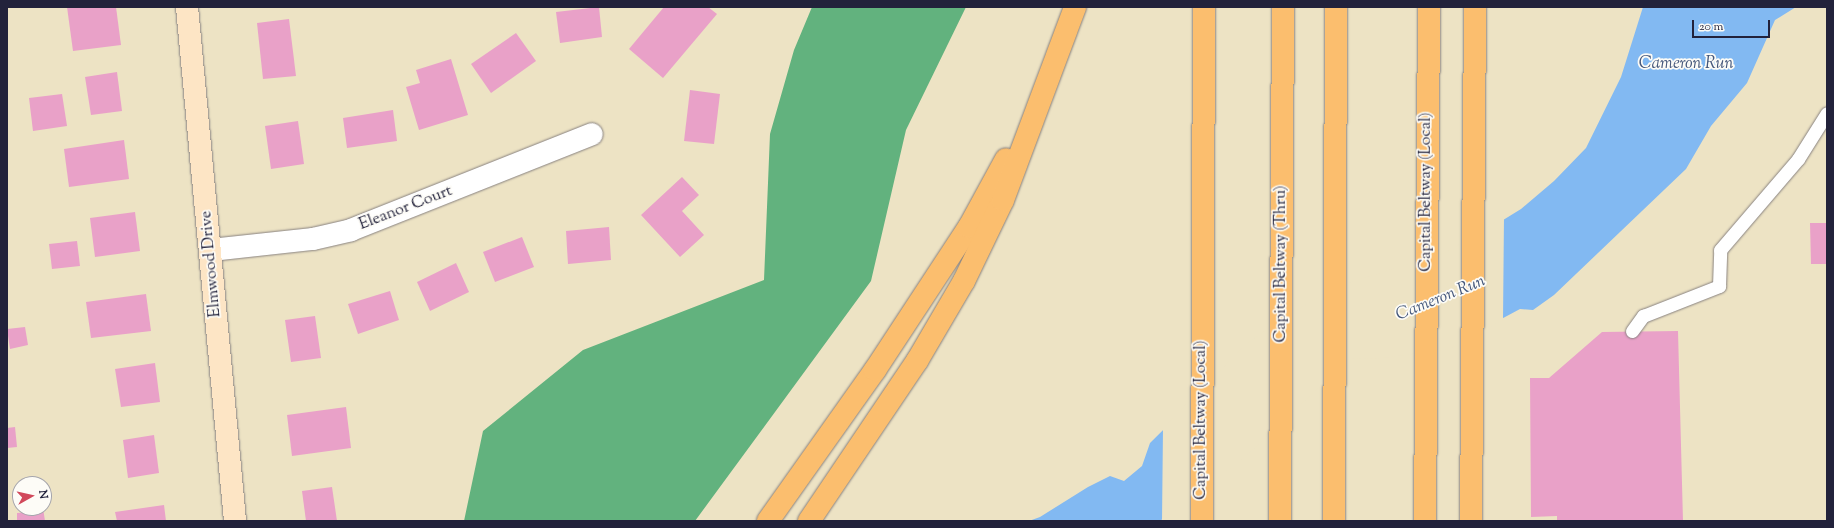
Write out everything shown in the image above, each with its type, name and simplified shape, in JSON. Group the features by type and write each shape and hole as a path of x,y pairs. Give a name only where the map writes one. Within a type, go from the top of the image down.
{"highway":[{"path":"809,521 917,361 964,281 1003,200 1040,97 1075,7"},
{"name":"Capital Beltway (Local)","path":"1202,521 1204,7"},
{"name":"Capital Beltway (Thru)","path":"1280,521 1282,7"},
{"path":"1334,521 1336,7"},
{"name":"Capital Beltway (Local)","path":"1425,521 1429,7"},
{"path":"1471,521 1475,7"},
{"path":"768,521 875,370 969,227 1040,97"}],"street":[{"name":"Elmwood Drive","path":"187,7 211,250 235,521"},
{"name":"Eleanor Court","path":"211,250 313,239 352,230 592,134"}],"lane":[{"path":"1632,331 1643,316 1718,286 1720,250 1798,159 1827,113"}],"green space":[{"path":"812,7 966,7 906,130 871,281 695,521 464,521 483,431 583,350 764,280 770,134 794,50"}],"water":[{"name":"Cameron Run","path":"1643,7 1796,7 1775,20 1747,83 1711,126 1686,169 1554,295 1533,310 1520,309 1449,347 1350,356 1245,454 1160,521 1029,521 1040,517 1088,487 1110,476 1124,481 1142,466 1150,443 1249,345 1448,254 1521,209 1554,181 1586,148 1621,77"}],"pier":[{"path":"1504,217 1503,320 1449,349 1375,359 1350,358 1246,456 1162,521 1163,428 1247,343 1297,310 1338,286 1447,252"}],"building":[{"path":"67,7 116,7 121,45 73,51"},
{"path":"599,7 602,37 560,43 556,12"},
{"path":"664,7 708,7 717,14 663,78 629,49"},
{"path":"289,19 296,76 263,79 257,23"},
{"path":"516,33 536,61 491,93 471,64"},
{"path":"451,59 468,115 419,130 406,87 420,83 416,70"},
{"path":"117,72 122,111 91,115 85,77"},
{"path":"690,90 720,94 714,144 684,141"},
{"path":"62,94 67,126 33,131 29,98"},
{"path":"393,110 397,141 347,148 343,118"},
{"path":"298,121 304,164 271,169 265,126"},
{"path":"124,140 129,179 69,187 64,149"},
{"path":"682,177 699,195 682,211 704,235 680,257 641,215"},
{"path":"135,212 140,251 95,257 90,218"},
{"path":"1810,223 1827,223 1827,264 1811,264"},
{"path":"609,227 611,260 568,264 566,231"},
{"path":"522,237 534,267 495,282 483,252"},
{"path":"77,241 80,266 52,269 49,244"},
{"path":"456,263 469,292 430,311 417,282"},
{"path":"390,291 399,320 358,334 348,304"},
{"path":"146,294 151,331 91,338 86,302"},
{"path":"315,316 321,358 291,362 285,320"},
{"path":"25,327 28,345 10,349 7,329"},
{"path":"1678,331 1683,521 1557,521 1557,516 1531,517 1530,378 1549,378 1602,332"},
{"path":"155,363 160,402 121,407 115,369"},
{"path":"346,407 351,448 292,456 287,415"},
{"path":"15,427 17,447 7,448 7,428"},
{"path":"154,435 159,473 128,478 123,440"},
{"path":"332,487 337,521 306,521 302,491"},
{"path":"164,505 166,521 117,521 115,512"},
{"path":"17,516 44,516 45,521 17,521"}]}
